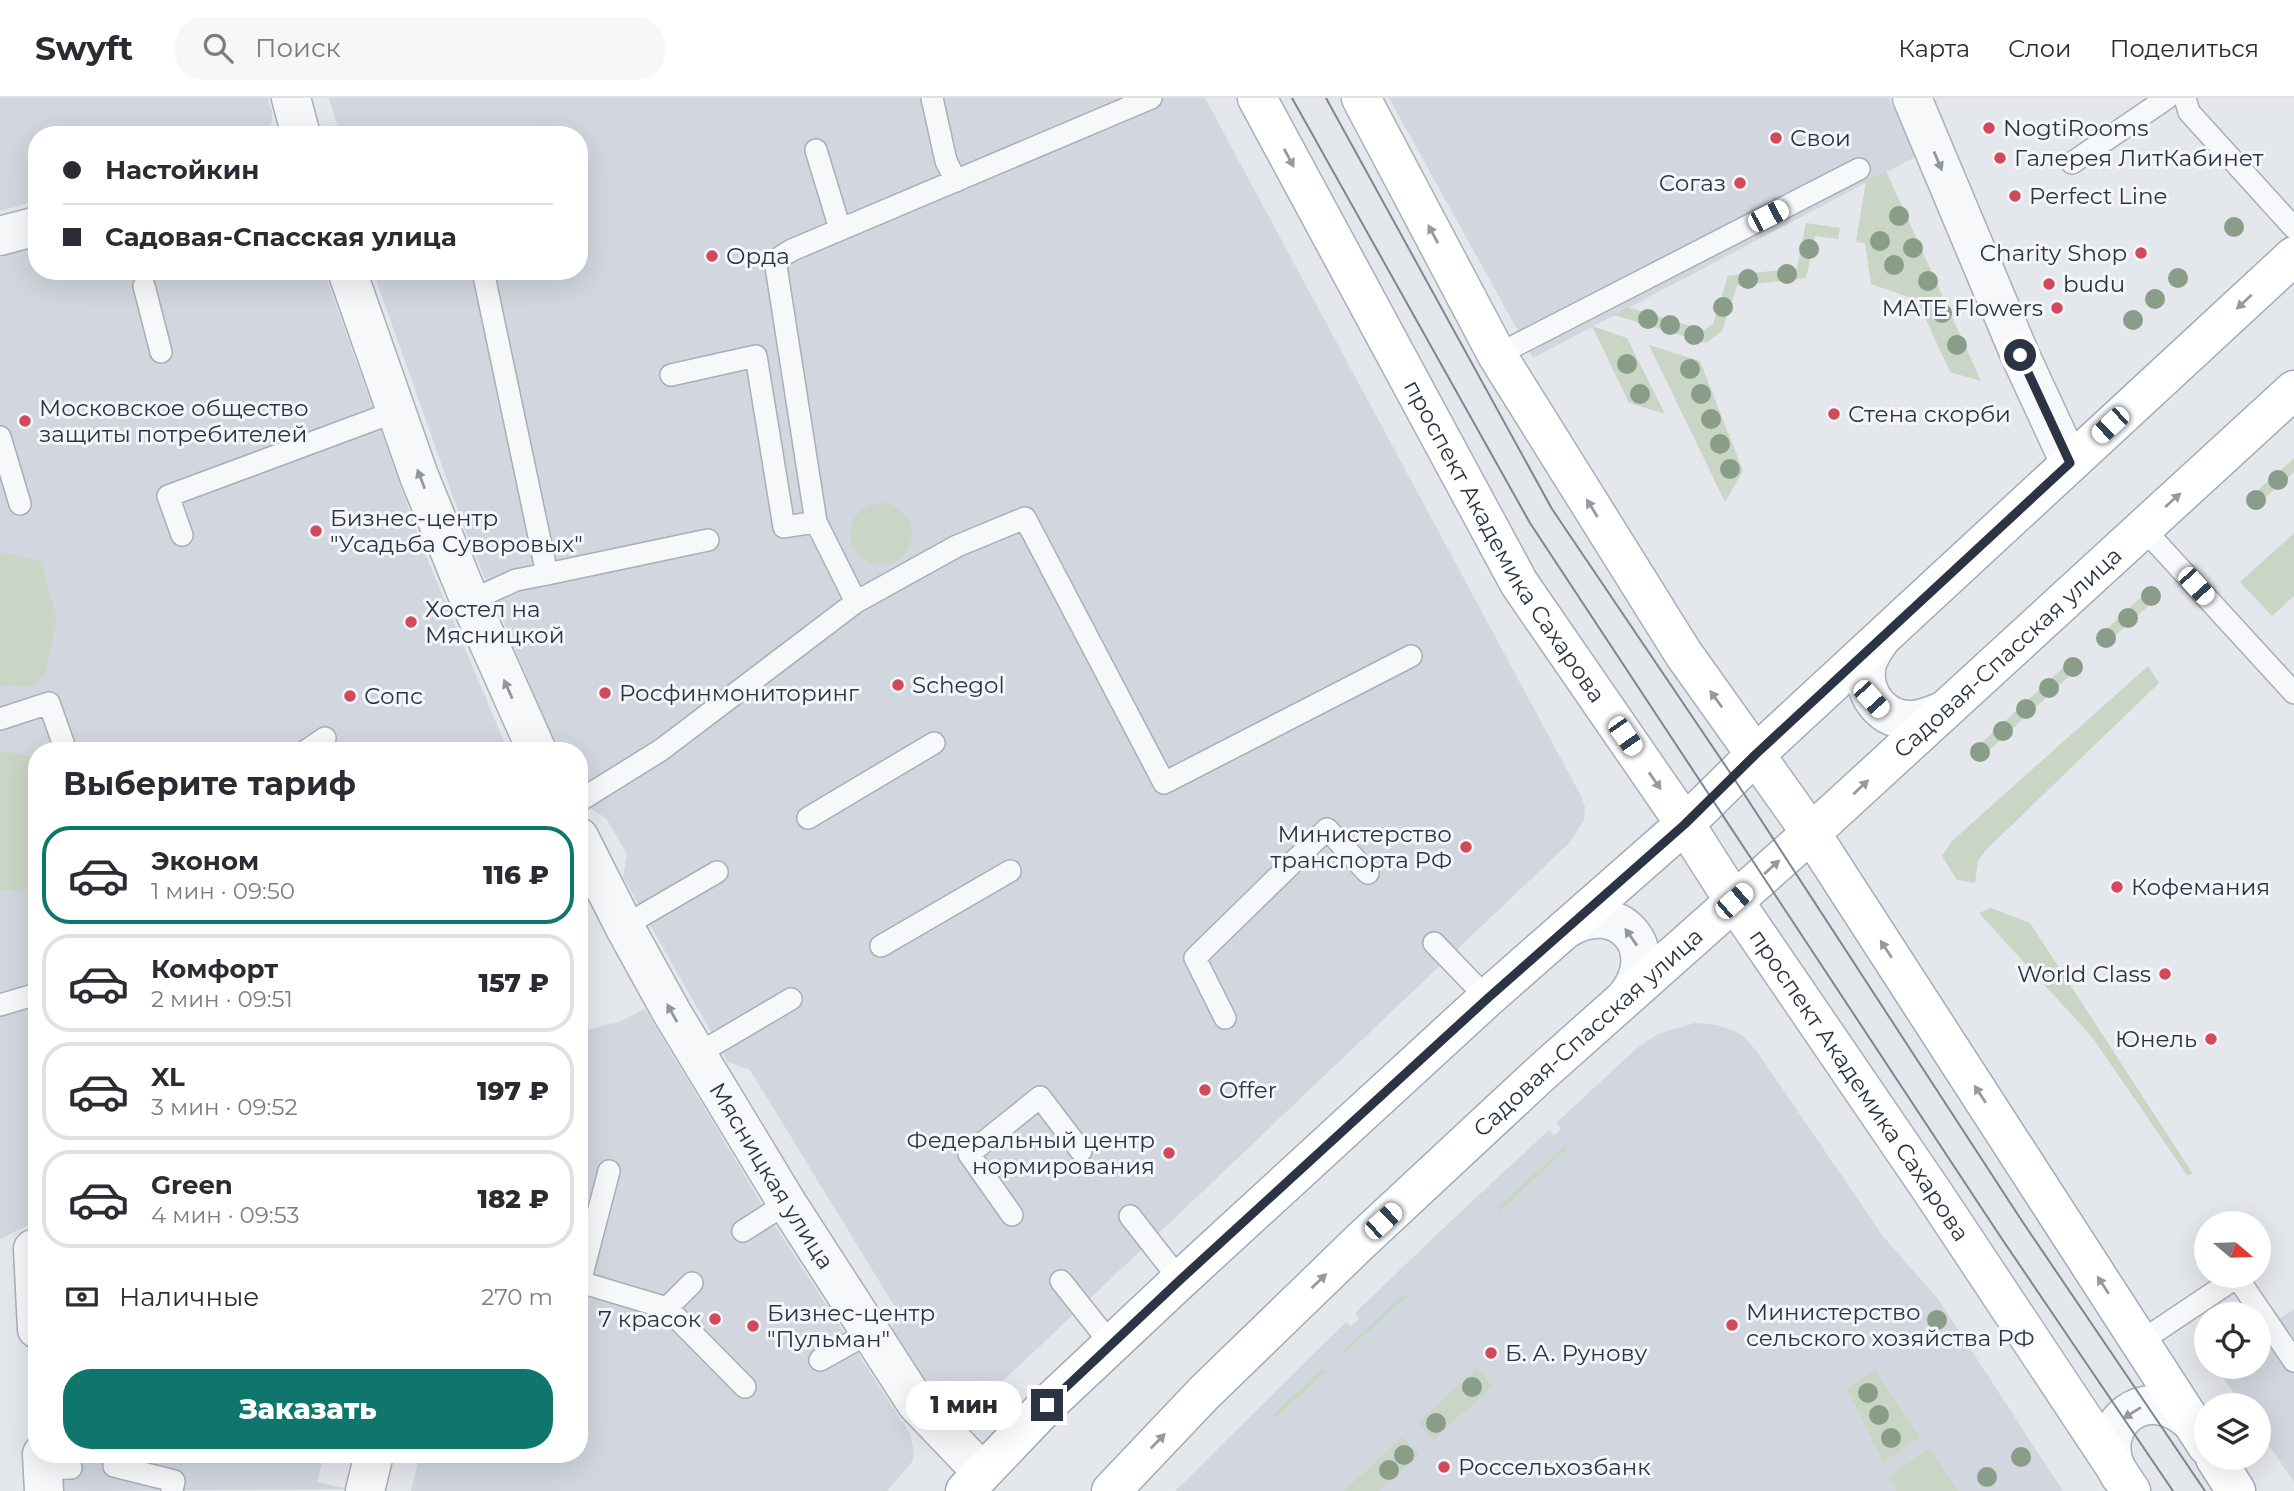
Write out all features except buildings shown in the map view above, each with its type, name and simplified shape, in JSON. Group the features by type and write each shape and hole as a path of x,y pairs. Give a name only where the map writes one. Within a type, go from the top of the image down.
{"main road":[{"name":"проспект Академика Сахарова","path":"1257,98 1519,583 1685,824 2125,1483"},
{"path":"1360,98 1497,355 1683,653 1811,833 2194,1426"},
{"path":"983,1485 1111,1344 1488,998 1685,824 1756,754 2294,256"},
{"name":"Садовая-Спасская улица","path":"1111,1491 1204,1393 1363,1239 1539,1075 1811,833 2294,390"},
{"path":"2222,1470 2236,1491"}],"street":[{"path":"290,98 298,126"},
{"path":"1912,98 2020,355 2070,463"},
{"path":"0,236 28,228"},
{"path":"350,280 419,476 470,601 533,742"},
{"path":"1880,640 1871,653 1866,668 1866,684 1871,699 1882,710 1896,718 1912,720 1943,711"},
{"name":"Мясницкая улица","path":"588,854 624,926 696,1055 787,1203 916,1403 983,1485"},
{"path":"1566,929 1579,920 1595,917 1611,920 1630,933 1641,954 1641,970 1636,985 1626,997"},
{"path":"23,1248 28,1277"},
{"path":"2125,1483 2113,1464 2111,1440 2123,1417 2147,1404 2160,1404 2172,1407 2194,1429"},
{"path":"365,1491 372,1463"}],"lane":[{"path":"932,98 946,162 956,181"},
{"path":"856,602 816,522 776,266 782,256 792,250 1151,98"},
{"path":"2072,163 2167,98"},
{"path":"2185,98 2189,113 2294,228"},
{"path":"816,150 840,229"},
{"path":"1497,355 1859,169"},
{"path":"485,280 547,574"},
{"path":"144,286 161,352"},
{"path":"671,374 756,356 784,527 816,522"},
{"path":"183,535 168,496 397,411"},
{"path":"0,437 20,504"},
{"path":"588,795 661,750 856,602 957,546 1025,518 1164,783 1411,656"},
{"path":"2143,528 2294,693"},
{"path":"470,601 516,580 708,540"},
{"path":"0,719 49,703 63,742"},
{"path":"319,742 325,738"},
{"path":"808,818 934,744"},
{"path":"1225,1018 1195,958 1327,829 1368,873"},
{"path":"881,946 1010,871"},
{"path":"624,926 717,872"},
{"path":"1434,943 1488,998"},
{"path":"0,1005 28,997"},
{"path":"696,1055 791,999"},
{"path":"1012,1215 970,1154 1040,1097 1081,1151"},
{"path":"588,1251 609,1171"},
{"path":"743,1231 787,1203"},
{"path":"1130,1216 1180,1280"},
{"path":"2140,1342 2237,1277 2294,1361"},
{"path":"1061,1281 1111,1344"},
{"path":"667,1308 692,1283"},
{"path":"588,1284 667,1308 745,1387"},
{"path":"820,1360 870,1332"},
{"path":"114,1466 174,1481 172,1491"}],"shaded area":[{"path":"0,98 268,98 272,111 269,126 28,126 28,203 0,211"},
{"path":"329,98 1205,98 1581,796 1585,807 1584,820 1571,841 1000,1383 969,1401 949,1402 930,1391 892,1331 895,1307 750,1070 728,1062 623,877 627,854 606,818 588,807 588,742 554,742 467,536 376,280 588,280 588,126 337,126"},
{"path":"1389,98 1889,98 1915,157 1533,358"},
{"path":"28,249 28,280 327,280 423,549 504,742 28,742 28,1225 0,1239 0,257"},
{"path":"645,1009 770,1218 910,1434 914,1452 912,1462 887,1491 411,1491 418,1463 588,1463 588,1030 619,1022"},
{"path":"1695,1023 1716,1025 1735,1031 1758,1053 1882,1235 1938,1299 2063,1491 1175,1491 1346,1322 1351,1326 1359,1319 1355,1313 1452,1220 1549,1130 1554,1135 1561,1129 1556,1123 1637,1048 1658,1034"},
{"path":"2294,1309 2294,1482 2271,1448 2271,1393 2234,1393 2224,1379 2271,1379 2271,1325"},
{"path":"57,1463 322,1463 317,1482 348,1489 58,1491"}],"green space":[{"path":"1886,171 1981,381 1950,372 1917,300 1871,284 1865,243 1856,242 1866,181"},
{"path":"1806,223 1840,228 1838,239 1815,236 1806,278 1737,286 1722,331 1706,343 1614,315 1627,307 1704,330 1713,324 1728,276 1797,268"},
{"path":"1592,326 1627,338 1665,414 1629,403"},
{"path":"1649,345 1700,361 1743,471 1725,502"},
{"path":"2294,458 2294,472 2256,506 2249,506 2247,500"},
{"path":"875,503 887,503 903,512 910,522 910,546 903,556 887,565 875,565 864,560 855,551 850,540 850,528 855,517 864,508"},
{"path":"2294,533 2294,596 2272,616 2240,582"},
{"path":"0,552 40,561 57,618 45,674 32,687 0,685"},
{"path":"2154,589 2158,593 2156,599 2106,644 2100,644 2099,636 2149,590"},
{"path":"2076,659 2079,664 2077,669 1981,758 1973,757 1974,750 2070,661"},
{"path":"2148,666 2159,683 1986,850 1978,861 1975,883 1957,880 1942,856 1952,841"},
{"path":"0,751 28,756 28,888 0,890"},
{"path":"1991,908 2030,923 2193,1174 2187,1175 2092,1037 1979,913"},
{"path":"1567,1144 1569,1147 1500,1211 1497,1208"},
{"path":"1404,1294 1406,1297 1345,1353 1342,1351"},
{"path":"1323,1368 1326,1371 1275,1418 1273,1415"},
{"path":"1477,1368 1493,1386 1433,1440 1418,1423"},
{"path":"1875,1370 1920,1437 1883,1462 1847,1389"},
{"path":"1402,1437 1419,1454 1378,1491 1344,1491"},
{"path":"1929,1449 1958,1491 1897,1491 1890,1476"}],"tram line":[{"path":"1292,98 1530,523 2000,1236 2173,1491"},
{"path":"1326,98 1552,509 1733,777 2022,1221 2205,1491"}],"place":[{"name":"NogtiRooms","path":"1989,128"},
{"name":"Свои","path":"1776,138"},
{"name":"Галерея ЛитКабинет","path":"2000,158"},
{"name":"Согаз","path":"1740,183"},
{"name":"Perfect Line","path":"2015,196"},
{"name":"Charity Shop","path":"2141,253"},
{"name":"Орда","path":"712,256"},
{"name":"budu","path":"2049,284"},
{"name":"MATE Flowers","path":"2057,308"},
{"name":"Стена скорби","path":"1834,414"},
{"name":"Московское общество защиты потребителей","path":"25,421"},
{"name":"Бизнес-центр \"Усадьба Суворовых\"","path":"316,531"},
{"name":"Хостел на Мясницкой","path":"411,622"},
{"name":"Schegol","path":"898,685"},
{"name":"Росфинмониторинг","path":"605,693"},
{"name":"Сопс","path":"350,696"},
{"name":"Министерство транспорта РФ","path":"1466,847"},
{"name":"Кофемания","path":"2117,887"},
{"name":"World Class","path":"2165,974"},
{"name":"Юнель","path":"2211,1039"},
{"name":"Offer","path":"1205,1090"},
{"name":"Федеральный центр нормирования","path":"1169,1153"},
{"name":"7 красок","path":"715,1319"},
{"name":"Министерство сельского хозяйства РФ","path":"1732,1325"},
{"name":"Бизнес-центр \"Пульман\"","path":"753,1326"},
{"name":"Б. А. Рунову","path":"1491,1353"},
{"name":"Россельхозбанк","path":"1444,1467"}],"route":[{"path":"1047,1405 1488,998 1685,824 1756,754 2070,463 2020,355"}]}
